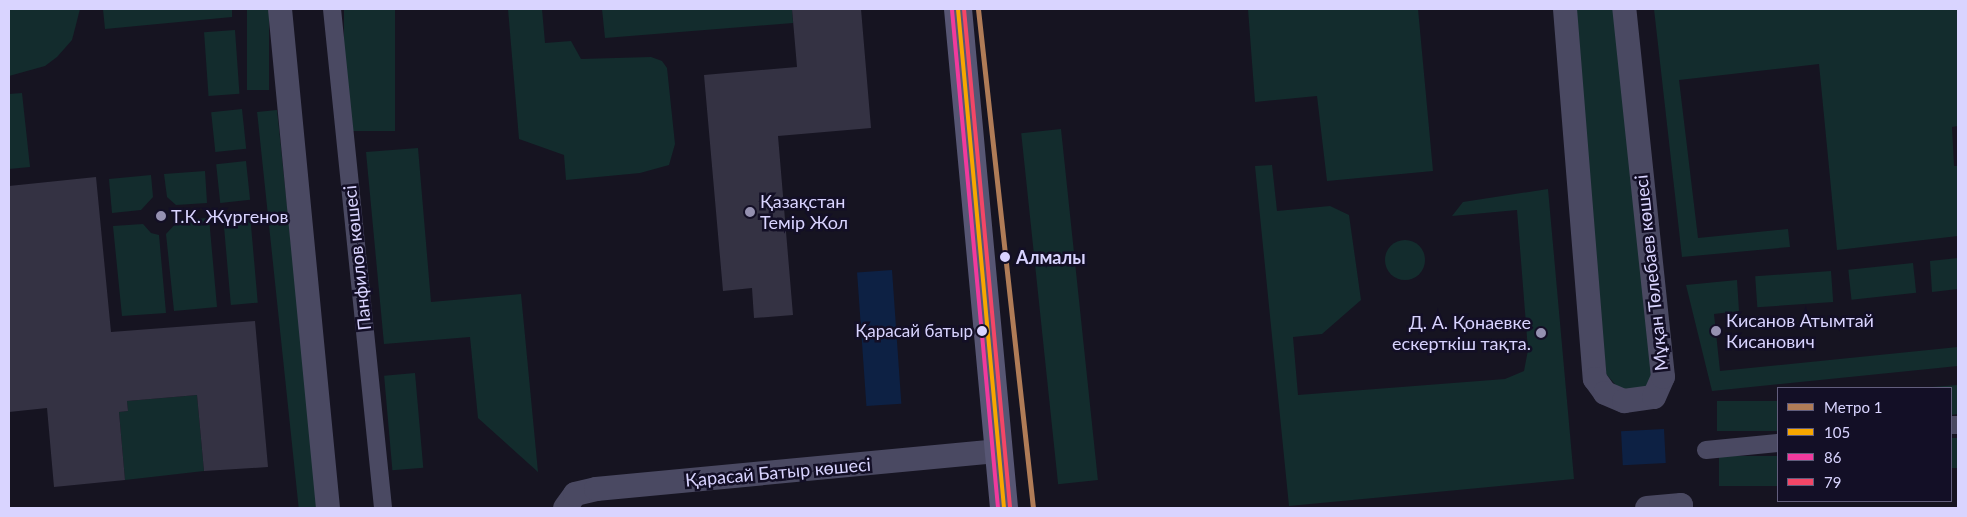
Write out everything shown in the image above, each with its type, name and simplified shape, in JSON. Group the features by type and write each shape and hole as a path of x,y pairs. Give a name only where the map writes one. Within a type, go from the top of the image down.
{"main road":[{"path":"958,9 1004,508"}],"street":[{"path":"280,9 328,508"},
{"name":"Панфилов көшесі","path":"332,9 383,508"},
{"name":"Мұқан Төлебаев көшесі","path":"1565,9 1595,379 1605,393 1624,401 1654,397 1663,377 1624,9"},
{"path":"1706,450 1777,443"},
{"name":"Қарасай Батыр көшесі","path":"565,508 575,494 596,489 999,451"},
{"path":"1647,508 1681,505 1682,508"}],"green space":[{"path":"9,9 80,9 72,40 57,57 45,66 9,76"},
{"path":"103,9 232,9 232,17 105,29"},
{"path":"247,9 269,9 269,90 247,90"},
{"path":"344,9 395,9 395,131 344,131"},
{"path":"508,9 542,9 545,43 571,41 581,59 651,57 662,61 667,68 675,144 669,165 640,173 566,180 564,155 519,139"},
{"path":"602,9 792,9 793,23 605,38"},
{"path":"1248,9 1418,9 1433,171 1327,181 1317,96 1255,102"},
{"path":"1574,9 1618,9 1656,364 1650,386 1621,391 1606,374"},
{"path":"1654,9 1958,9 1958,126 1952,127 1954,166 1958,166 1958,236 1837,250 1819,64 1679,80 1698,238 1788,229 1790,247 1682,257"},
{"path":"235,30 239,94 209,96 204,32"},
{"path":"22,93 30,167 9,169 9,94"},
{"path":"242,109 246,149 215,152 211,112"},
{"path":"277,110 319,508 299,508 257,112"},
{"path":"1061,129 1098,480 1058,484 1021,133"},
{"path":"418,148 431,302 521,294 538,472 478,418 470,337 384,344 366,152"},
{"path":"246,161 250,200 220,203 216,164"},
{"path":"1272,165 1277,211 1330,206 1349,215 1361,300 1322,334 1293,337 1298,395 1505,379 1524,371 1528,350 1517,210 1452,216 1463,202 1548,189 1574,479 1289,506 1255,166"},
{"path":"205,171 207,203 176,205 167,197 164,174"},
{"path":"151,175 153,197 141,210 112,213 109,179"},
{"path":"250,214 258,303 231,305 223,216"},
{"path":"209,218 217,307 174,311 166,234 179,220"},
{"path":"143,224 151,233 159,235 166,313 122,316 113,226"},
{"path":"1405,240 1419,246 1425,260 1419,274 1405,280 1391,274 1385,260 1391,246"},
{"path":"1958,258 1958,289 1932,292 1930,261"},
{"path":"1913,263 1916,293 1851,300 1848,270"},
{"path":"1831,271 1833,302 1757,307 1755,276"},
{"path":"1737,280 1739,311 1714,314 1720,371 1958,347 1958,366 1712,391 1686,285"},
{"path":"415,373 423,468 392,470 384,376"},
{"path":"1958,385 1958,414 1952,415 1952,387 1932,387"},
{"path":"197,395 204,471 125,480 119,412 128,411 127,401"},
{"path":"1717,401 1777,401 1777,431 1717,431"},
{"path":"1952,438 1958,438 1958,468 1952,468"},
{"path":"1719,456 1777,456 1777,486 1719,486"}],"water":[{"path":"892,270 901,404 866,406 857,272"},
{"path":"1664,429 1666,463 1623,465 1621,431"}],"building":[{"name":"Қазақстан Темір Жол","path":"792,9 861,9 871,128 778,136 793,315 754,318 752,288 723,291 704,75 797,67"},
{"path":"96,177 111,332 255,321 268,467 204,471 197,395 127,401 128,411 119,412 125,480 54,487 47,408 9,412 9,186"}],"metro line":[{"name":"1","path":"978,9 1033,508"}],"transit line":[{"name":"105","path":"958,9 1004,508"},
{"name":"79","path":"964,9 1010,507"},
{"name":"86","path":"952,10 998,508"}],"place":[{"name":"Қазақстан Темір Жол","path":"750,212"},
{"name":"Т.К. Жүргенов","path":"161,216"},
{"name":"Алмалы","path":"1005,257"},
{"name":"Қарасай батыр","path":"982,331"},
{"name":"Кисанов Атымтай Кисанович","path":"1716,331"},
{"name":"Д. А. Қонаевке ескерткіш тақта.","path":"1541,333"}]}
